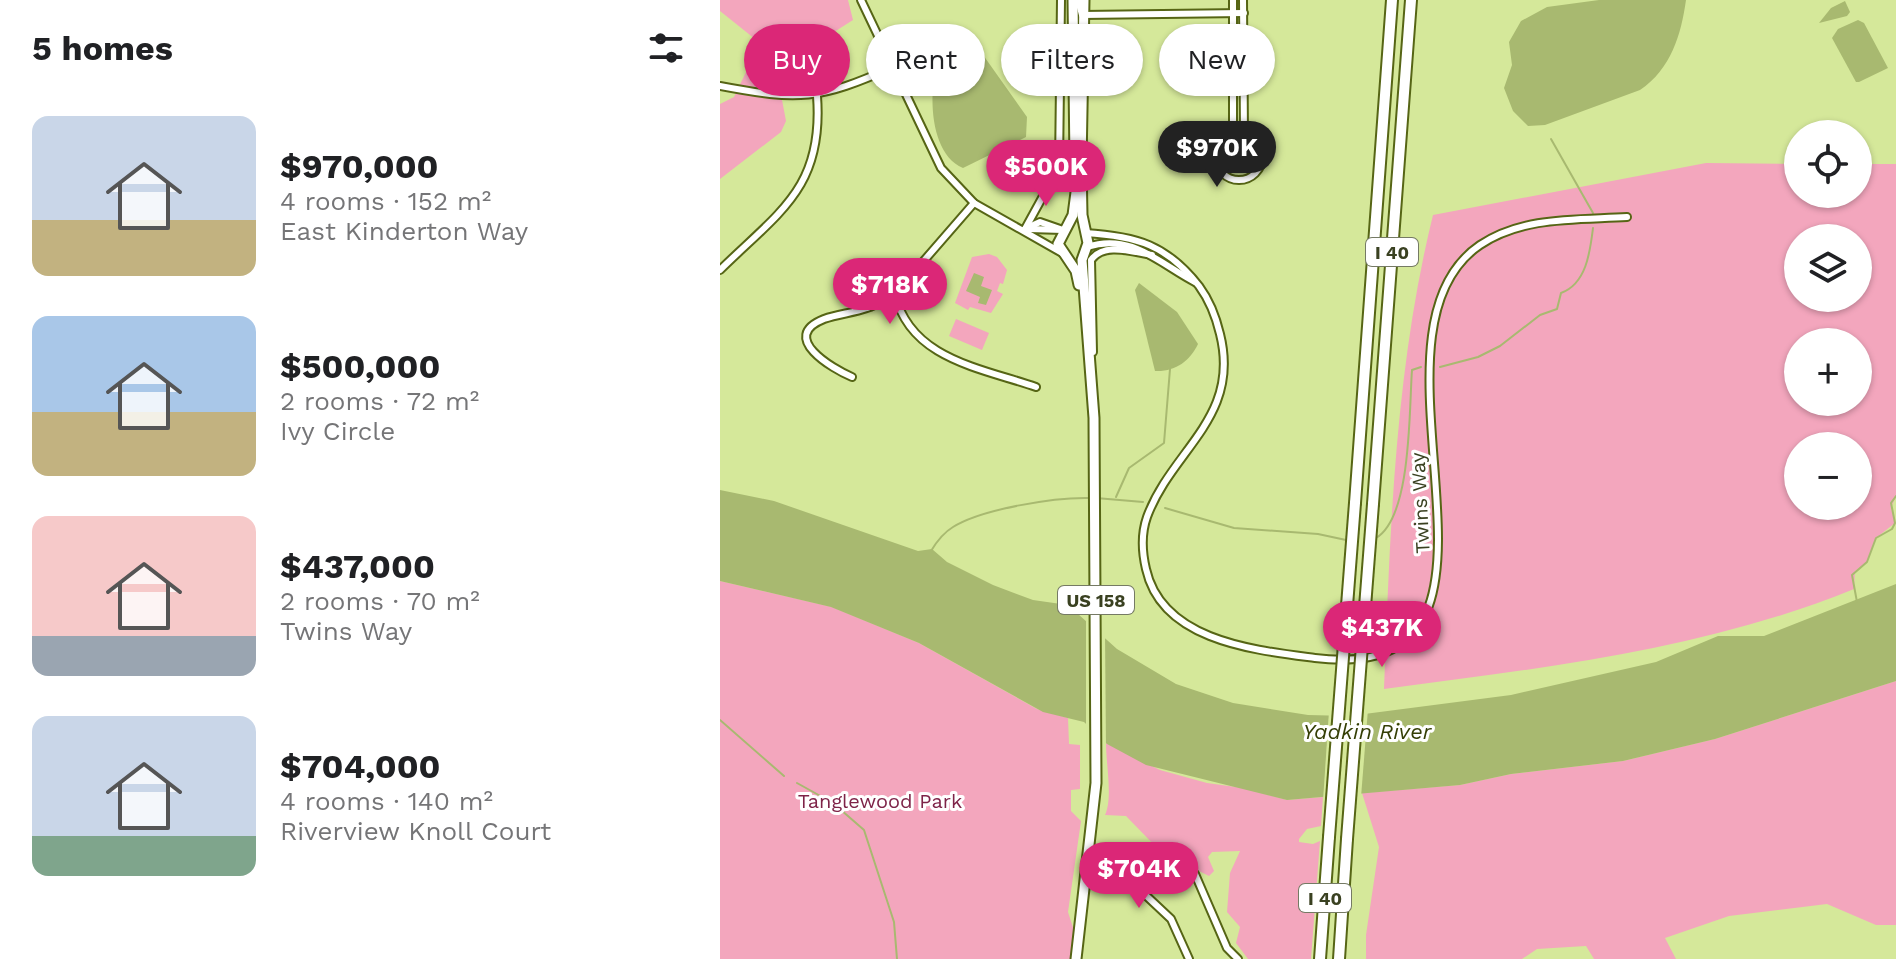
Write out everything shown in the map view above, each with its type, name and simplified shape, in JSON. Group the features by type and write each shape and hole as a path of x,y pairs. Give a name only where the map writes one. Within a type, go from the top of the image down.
{"highway":[{"name":"I 40","path":"1320,959 1392,0"},
{"name":"I 40","path":"1339,959 1411,0"}],"main road":[{"path":"1078,0 1084,15 1081,164 1085,251 1065,255 1058,240 1065,229 1076,195 1078,0"},
{"path":"1065,229 1075,227 1085,233"},
{"name":"US 158","path":"1076,959 1096,783 1094,418 1084,300 1085,251"},
{"name":"US 158","path":"1065,255 1076,271 1084,300"}],"street":[{"path":"861,0 872,24"},
{"path":"1025,229 1059,167 1062,140 1061,0"},
{"path":"1233,0 1233,135"},
{"path":"1243,0 1244,134"},
{"path":"1084,15 1244,13"},
{"path":"720,86 744,90"},
{"path":"720,270 783,212 801,189 817,146 817,96"},
{"path":"906,96 933,155 974,203 1025,229 1065,255"},
{"path":"1244,134 1258,144 1262,160 1255,174 1239,181 1224,175 1216,161 1219,144 1233,135 1244,134"},
{"path":"852,377 816,358 808,339 810,331 825,319 866,309 895,294 974,203"},
{"name":"Twins Way","path":"1085,233 1117,235 1154,246 1184,266 1216,318 1224,351 1223,384 1215,410 1161,490 1146,519 1143,539 1149,581 1159,600 1175,618 1209,636 1306,656 1361,659 1400,643 1418,627 1435,595 1439,550 1428,356 1435,307 1450,276 1478,246 1501,232 1532,223 1627,217"},
{"path":"1025,229 1065,229"},
{"name":"Twins Way","path":"1085,251 1121,244 1152,255 1195,282"},
{"name":"Twins Way","path":"1092,388 1091,260 1099,252 1110,249 1152,255"},
{"path":"895,294 903,318 924,344 940,355 1036,387"},
{"path":"1189,959 1171,919 1138,888 1141,854 1195,874 1227,948 1238,959"}],"green space":[{"path":"720,0 848,0 853,20 847,24 744,24 744,30 720,11"},
{"path":"744,76 744,96 781,96 786,121 781,132 720,179 720,104 734,97"},
{"path":"1706,163 1784,164 1784,208 1872,208 1872,164 1896,164 1896,496 1891,508 1895,523 1876,538 1867,562 1855,571 1854,589 1797,610 1681,642 1563,664 1384,689 1396,450 1420,273 1433,215"},
{"path":"989,254 997,257 1007,270 1003,284 1000,283 997,291 1003,294 991,313 970,307 968,310 955,303 972,257"},
{"path":"956,319 989,333 982,350 949,336"},
{"name":"Tanglewood Park","path":"720,581 832,607 919,643 1037,709 1068,718 1069,744 1080,745 1080,789 1071,790 1071,811 1081,821 1068,912 1078,943 1075,959 720,959"},
{"path":"1896,681 1896,925 1876,925 1827,904 1729,916 1665,938 1676,959 1594,959 1586,946 1537,949 1522,959 1366,959 1366,935 1379,847 1362,793 1460,785 1511,774 1623,761 1715,739"},
{"path":"1106,743 1160,770 1207,783 1243,788 1287,800 1323,797 1321,826 1307,829 1299,839 1299,842 1313,844 1320,841 1311,959 1248,959 1236,943 1240,927 1227,912 1230,873 1240,851 1212,852 1208,857 1214,871 1209,876 1161,852 1126,816 1105,815 1109,791"}],"water":[{"path":"1599,0 1686,0 1681,26 1667,62 1640,90 1545,125 1528,126 1513,111 1504,88 1512,65 1509,42 1521,21 1547,7"},
{"path":"1845,1 1850,12 1847,16 1819,23 1831,8"},
{"path":"1858,20 1864,23 1888,68 1856,82 1832,38 1838,29"},
{"path":"985,58 1001,80 1001,96 1012,96 1027,117 1026,137 963,168 951,160 942,147 936,132 932,97 985,96"},
{"path":"974,273 984,277 981,286 992,290 986,305 978,303 980,297 966,291"},
{"path":"1139,283 1177,312 1198,344 1191,356 1175,367 1155,371 1135,290"},
{"name":"Yadkin River","path":"720,490 774,501 918,551 932,549 947,562 993,585 1033,600 1068,605 1117,649 1176,684 1233,703 1308,715 1349,716 1511,695 1656,662 1718,636 1764,636 1896,584 1896,681 1715,739 1623,761 1511,774 1460,785 1287,800 1146,765 1107,744 1084,722 1043,712 919,643 831,607 720,581"}],"pier":[{"path":"1086,614 1105,634 1106,748 1086,730"},
{"path":"1368,709 1361,797 1323,801 1329,711"}],"waterway":[{"path":"1551,139 1593,213"},
{"path":"1440,367 1478,357 1500,346 1540,315 1557,309 1561,293 1576,283 1581,275 1593,228"},
{"path":"1376,538 1388,526 1402,486 1409,434 1412,370 1421,367"},
{"path":"1116,497 1129,468 1164,443 1170,369"},
{"path":"1857,602 1852,575 1867,562 1876,538 1892,529 1895,523 1891,503 1896,496"},
{"path":"931,551 949,529 982,515 1039,502 1090,498"},
{"path":"1096,498 1143,502"},
{"path":"1165,508 1234,528 1318,534 1346,540"},
{"path":"720,720 784,776"},
{"path":"797,783 833,803 864,830 894,922 897,959"}]}
